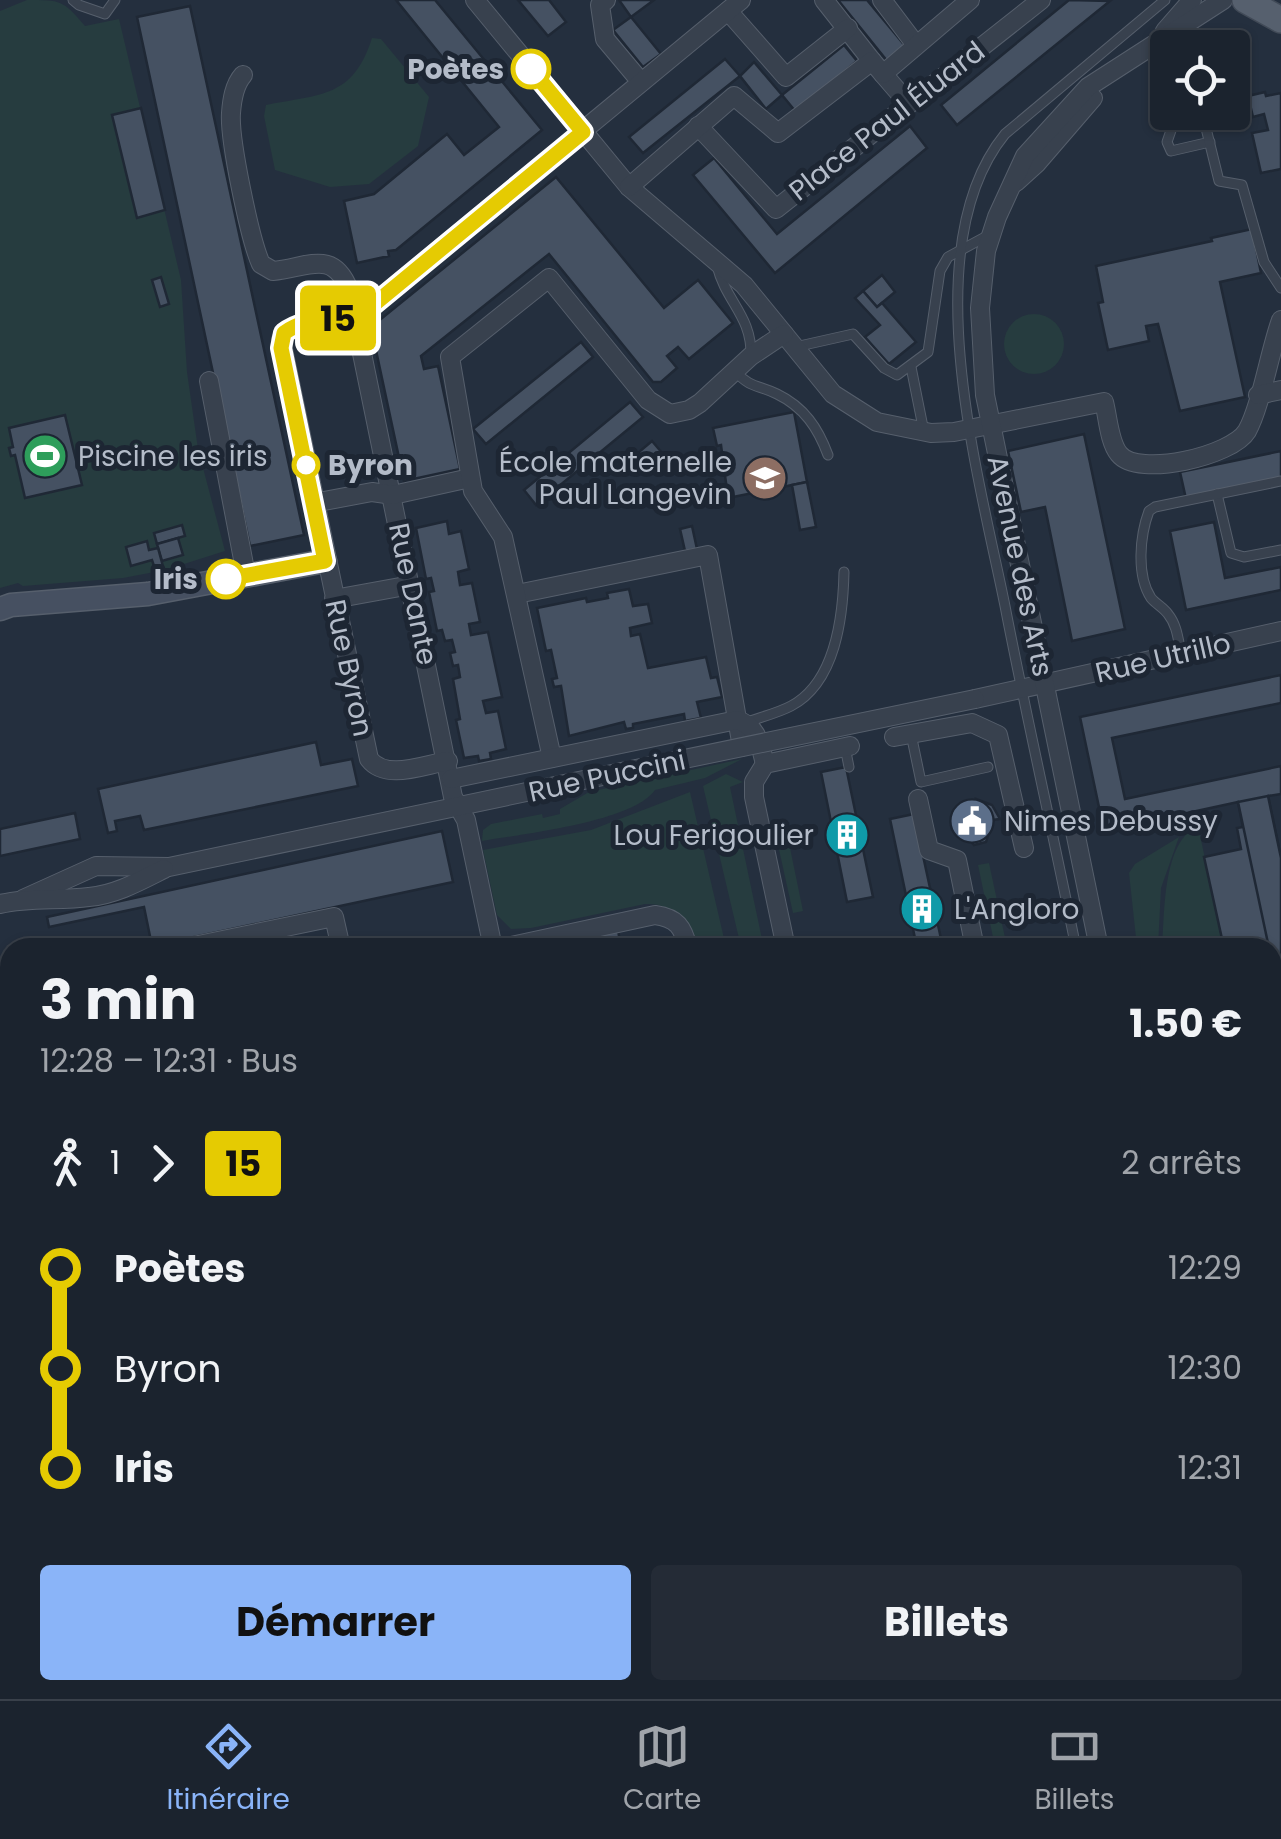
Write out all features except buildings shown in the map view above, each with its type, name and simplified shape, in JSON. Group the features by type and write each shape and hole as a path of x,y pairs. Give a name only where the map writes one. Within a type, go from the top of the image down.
{"main road":[{"path":"1244,0 1281,20"}],"street":[{"path":"474,0 629,187 744,285 834,394 877,422 924,432 968,430 1104,402 1116,450 1130,462 1148,466 1231,446 1246,431 1281,320"},
{"path":"606,0 600,6 604,39 641,82"},
{"path":"824,0 908,103"},
{"path":"882,0 916,46"},
{"name":"Place Paul Éluard","path":"698,126 776,209 1041,0"},
{"name":"Avenue des Arts","path":"1166,30 1192,0"},
{"name":"Avenue des Arts","path":"1176,30 1223,0"},
{"name":"Place Paul Éluard","path":"629,187 734,96 778,134 916,46 959,3"},
{"path":"355,314 387,294 734,6 786,77 848,28"},
{"name":"Avenue des Arts","path":"1096,938 985,395 980,308 990,235 1012,186 1038,163 1109,75 1150,45"},
{"name":"Rue Dante","path":"242,75 233,96 232,131 258,257 266,270 273,272 317,263 332,265 344,275 454,797 466,820 491,938"},
{"path":"552,758 503,537 473,491 450,358 550,278 648,400 670,414 689,410 751,356 789,340"},
{"name":"Rue Byron","path":"355,314 295,326 281,340 325,561 369,759 376,768 449,770 552,758 742,721"},
{"path":"209,381 246,576"},
{"path":"1258,395 1281,390"},
{"path":"313,502 372,492 393,495 470,478"},
{"path":"517,594 708,555 742,721 742,747"},
{"path":"0,610 11,605 148,594 325,561"},
{"path":"334,599 411,585"},
{"name":"Rue Utrillo","path":"1044,684 1281,632"},
{"name":"Rue Puccini","path":"0,904 23,899 89,898 111,893 169,867 1044,684"},
{"path":"742,721 756,732 766,764"},
{"path":"902,735 972,722 998,735 1024,848"},
{"path":"784,938 754,782 766,764 847,747"},
{"path":"918,799 929,850 957,860 973,938"},
{"name":"Rue Puccini","path":"23,899 96,866 169,867"},
{"path":"548,938 655,915 676,921 686,938"},
{"path":"232,938 334,917 339,938"}],"lane":[{"path":"73,0 79,6 105,14 114,0"},
{"path":"1074,938 968,430 958,334 962,247 973,190 1005,134 1164,0"},
{"path":"1171,130 1167,142 1171,151 1210,142"},
{"path":"1207,130 1220,181 1242,186 1264,262 1281,288"},
{"path":"789,340 853,334 884,368 897,375 928,352 940,270 948,257 990,235"},
{"path":"716,258 722,285 752,334 751,356"},
{"path":"911,366 924,432"},
{"path":"736,372 746,384 775,393 799,408 821,436 828,454"},
{"path":"1181,652 1168,613 1146,588 1140,550 1147,516 1154,508 1281,480"},
{"path":"1217,494 1231,553 1244,557 1281,550"},
{"path":"742,721 792,705 815,685 826,666 840,620 844,572"},
{"path":"902,735 921,782 988,768"},
{"path":"847,747 849,767"}],"green space":[{"path":"27,0 60,3 85,26 119,19 181,280 187,372 198,449 225,551 165,570 123,578 23,586 18,583 0,588 0,11"},
{"path":"372,38 381,39 429,97 418,146 369,184 330,187 275,170 264,116 266,105 319,95 345,83 364,58"},
{"path":"1034,314 1055,323 1064,344 1055,365 1034,374 1013,365 1004,344 1013,323"},
{"path":"742,759 705,778 655,790 643,801 601,818 482,841 483,830 491,824 560,814 560,809 589,792"},
{"path":"726,774 743,782 730,787 762,938 739,938 703,786"},
{"path":"690,792 724,938 691,938 672,911 645,904 511,929 497,915 483,850 591,830"},
{"path":"1198,826 1222,938 1163,938 1172,862 1186,834"},
{"path":"1179,837 1161,888 1158,938 1136,938 1129,873 1135,864"},
{"path":"789,843 803,911 793,913 778,845"},
{"path":"989,863 1005,938 993,938 978,865"}],"bus line":[{"name":"15","path":"226,579 325,561 281,348 284,333 295,326 355,314 372,306 583,132 531,69"}],"place":[{"name":"Poètes","path":"531,69"},
{"name":"Piscine les iris","path":"45,456"},
{"name":"Byron","path":"306,465"},
{"name":"École maternelle Paul Langevin","path":"765,478"},
{"name":"Iris","path":"226,579"},
{"name":"Nimes Debussy","path":"972,821"},
{"name":"Lou Ferigoulier","path":"847,835"},
{"name":"L'Angloro","path":"922,909"}]}
